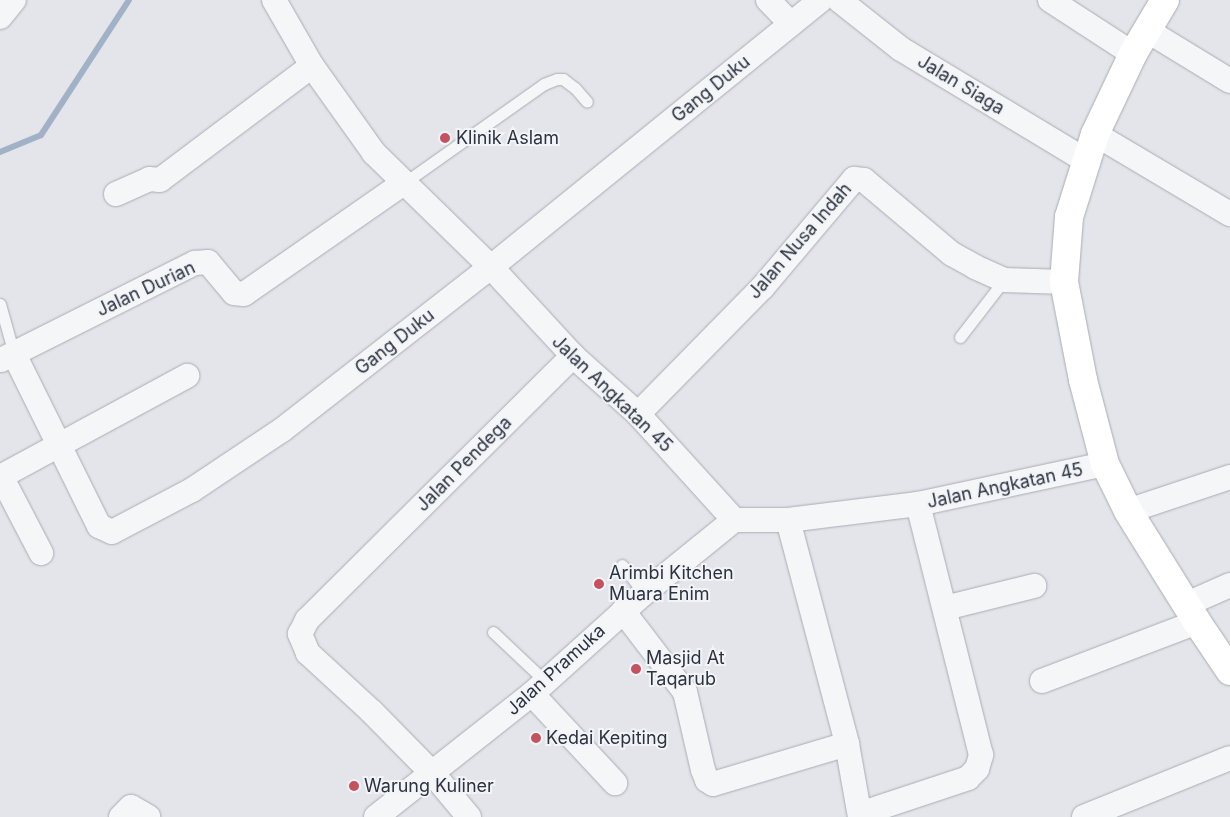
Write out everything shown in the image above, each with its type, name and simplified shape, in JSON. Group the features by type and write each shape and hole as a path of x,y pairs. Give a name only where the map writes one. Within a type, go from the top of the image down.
{"highway":[{"path":"1165,0 1133,54 1095,134 1088,162 1069,217 1064,282 1083,380 1105,464 1128,511 1230,671"}],"street":[{"path":"0,17 14,0"},
{"name":"Jalan Angkatan 45","path":"274,0 312,66 374,153 491,267 573,356 638,414 734,520 788,520 918,504 1105,464"},
{"path":"768,0 791,24"},
{"name":"Gang Duku","path":"7,358 59,447 99,526 112,532 192,490 282,430 491,267 821,0"},
{"name":"Jalan Siaga","path":"839,0 901,49 1088,162"},
{"path":"1050,0 1133,54"},
{"path":"1148,31 1230,80"},
{"path":"116,194 149,179 160,180 312,66"},
{"path":"1095,134 1230,214"},
{"name":"Jalan Nusa Indah","path":"638,414 762,288 854,179 864,180 952,254 975,267 1004,280 1064,282"},
{"name":"Jalan Durian","path":"7,358 195,262 208,262 234,293 244,294 404,183"},
{"name":"Jalan Pendega","path":"468,817 433,774 346,686 308,653 300,634 307,620 573,356"},
{"path":"42,553 0,477 59,447 187,376"},
{"path":"1128,511 1230,477"},
{"path":"788,520 847,744 860,816 968,778 977,769 981,755 918,504"},
{"name":"Jalan Pramuka","path":"376,817 433,774 538,688 644,592 734,520"},
{"path":"1042,681 1192,613 1230,585"},
{"path":"945,608 1034,586"},
{"path":"622,611 685,692 703,770 707,780 713,784 847,744"},
{"path":"538,688 615,783"},
{"path":"1084,817 1230,758"},
{"path":"121,817 131,807 148,817"}],"lane":[{"path":"404,183 544,84 557,79 564,79 587,102"},
{"path":"960,336 1004,280"},
{"path":"0,304 7,358"},
{"path":"622,564 644,592"},
{"path":"494,632 538,688"}],"waterway":[{"path":"0,152 41,135 129,0"}],"place":[{"name":"Klinik Aslam","path":"445,138"},
{"name":"Arimbi Kitchen Muara Enim","path":"599,584"},
{"name":"Masjid At Taqarub","path":"636,669"},
{"name":"Kedai Kepiting","path":"536,738"},
{"name":"Warung Kuliner","path":"354,786"}]}
